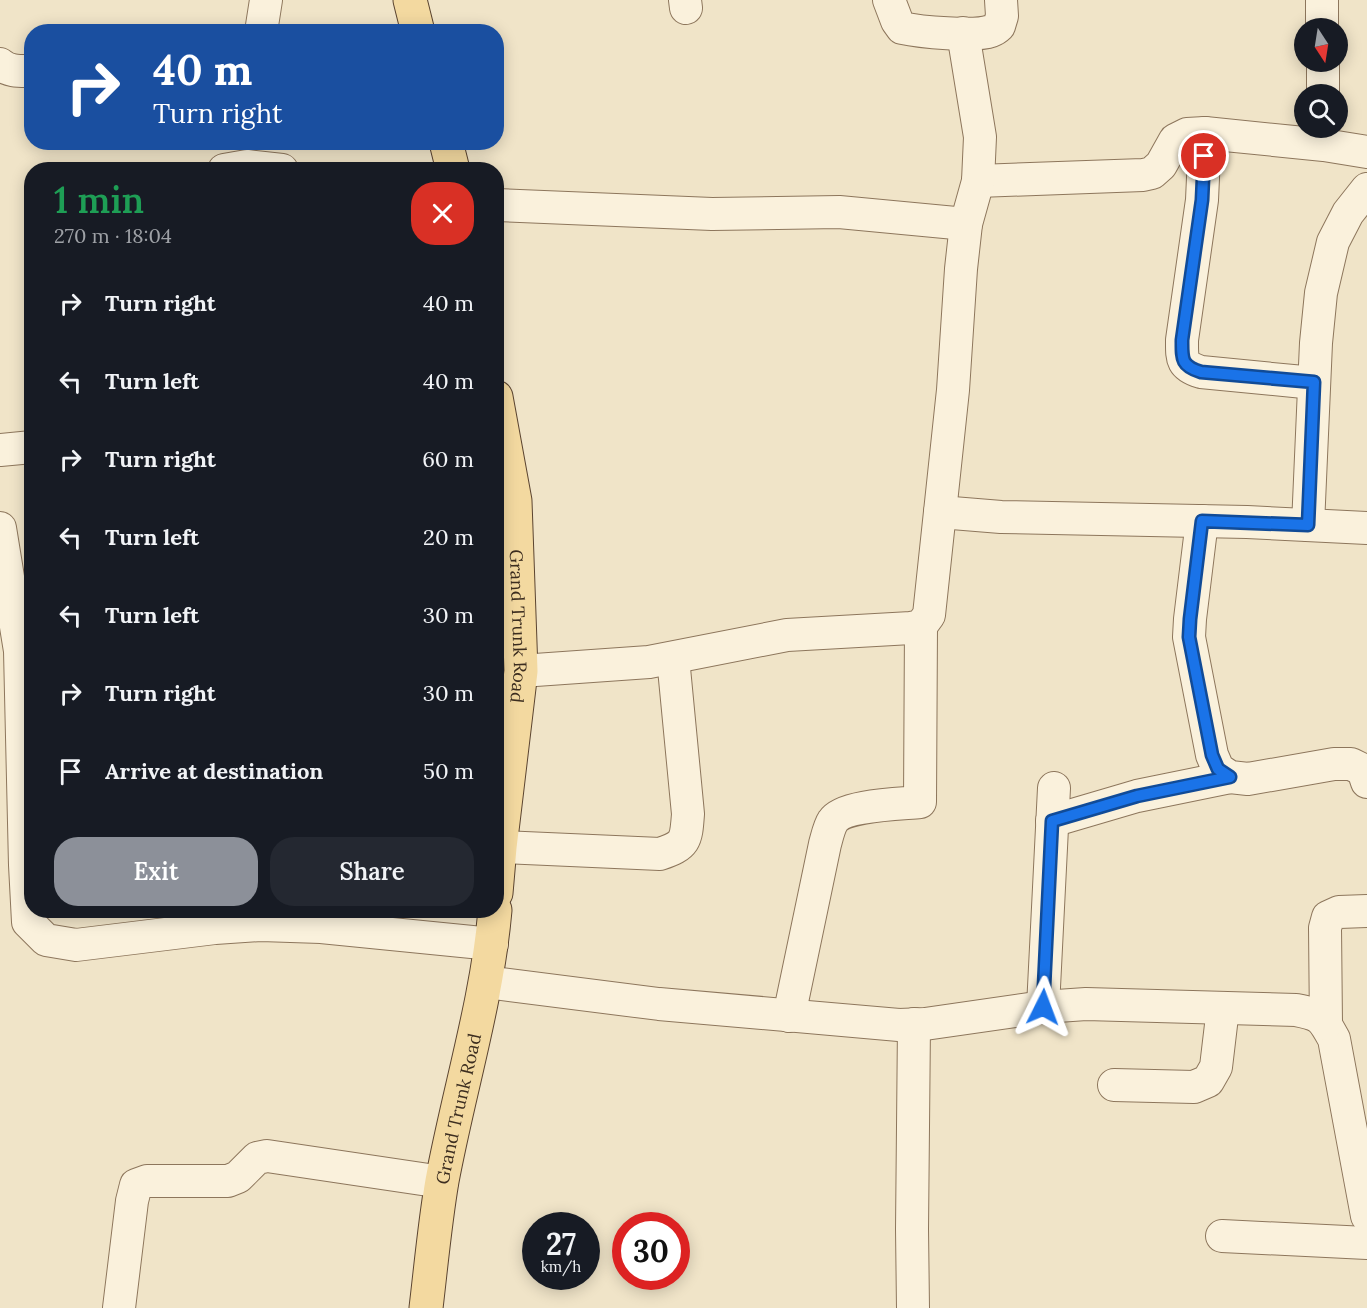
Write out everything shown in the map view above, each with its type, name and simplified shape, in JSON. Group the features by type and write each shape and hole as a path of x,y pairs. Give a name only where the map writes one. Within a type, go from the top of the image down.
{"main road":[{"path":"410,0 416,24"},
{"name":"Grand Trunk Road","path":"504,455 515,501 512,689 504,794"},
{"name":"Grand Trunk Road","path":"426,1308 442,1182 486,982 494,918"}],"street":[{"path":"262,24 266,0"},
{"path":"889,0 902,28 963,33 992,31 999,26 1002,16 1001,0"},
{"path":"1322,0 1322,18"},
{"path":"789,1016 825,844 833,820 843,813 861,807 920,802 921,626 928,615 940,512 953,390 966,224 978,181 980,137 963,33"},
{"path":"0,64 5,68 24,71"},
{"path":"978,181 1143,175 1152,173 1161,165 1175,140 1187,134 1294,135"},
{"path":"1205,134 1202,200 1182,340 1182,358 1188,368 1201,372 1314,382"},
{"path":"1329,138 1367,152"},
{"path":"1308,525 1314,382 1321,293 1333,242 1348,213 1367,189"},
{"path":"504,205 712,214 839,212 966,224"},
{"path":"0,450 24,448"},
{"path":"940,512 1001,517 1202,521 1367,528"},
{"path":"1202,521 1189,637 1212,755 1218,769 1230,777"},
{"path":"0,528 20,651 24,717"},
{"path":"512,689 788,636 921,626"},
{"path":"504,847 660,854 677,848 687,836 688,814 673,658"},
{"path":"1052,821 1137,796 1230,777 1248,779 1351,764 1363,770 1367,782"},
{"path":"1043,1007 1054,788"},
{"path":"1326,1024 1325,928 1328,917 1339,912 1367,911"},
{"path":"28,918 28,922 46,940 76,945 215,928 261,925 321,927 492,944"},
{"path":"486,982 659,1004 899,1025 1043,1007 1086,1004 1296,1010 1315,1014 1326,1024 1334,1039 1367,1216"},
{"path":"1114,1085 1194,1087 1208,1081 1216,1067 1223,1008"},
{"path":"913,1308 914,1024"},
{"path":"119,1308 136,1185 147,1181 228,1181 238,1177 257,1158 267,1156 442,1182"},
{"path":"1222,1236 1367,1243"}],"route":[{"path":"1043,1007 1052,821 1137,796 1230,777 1218,769 1212,755 1189,637 1202,521 1308,525 1314,382 1201,372 1188,368 1182,358 1182,340 1202,200 1204,156"}]}
